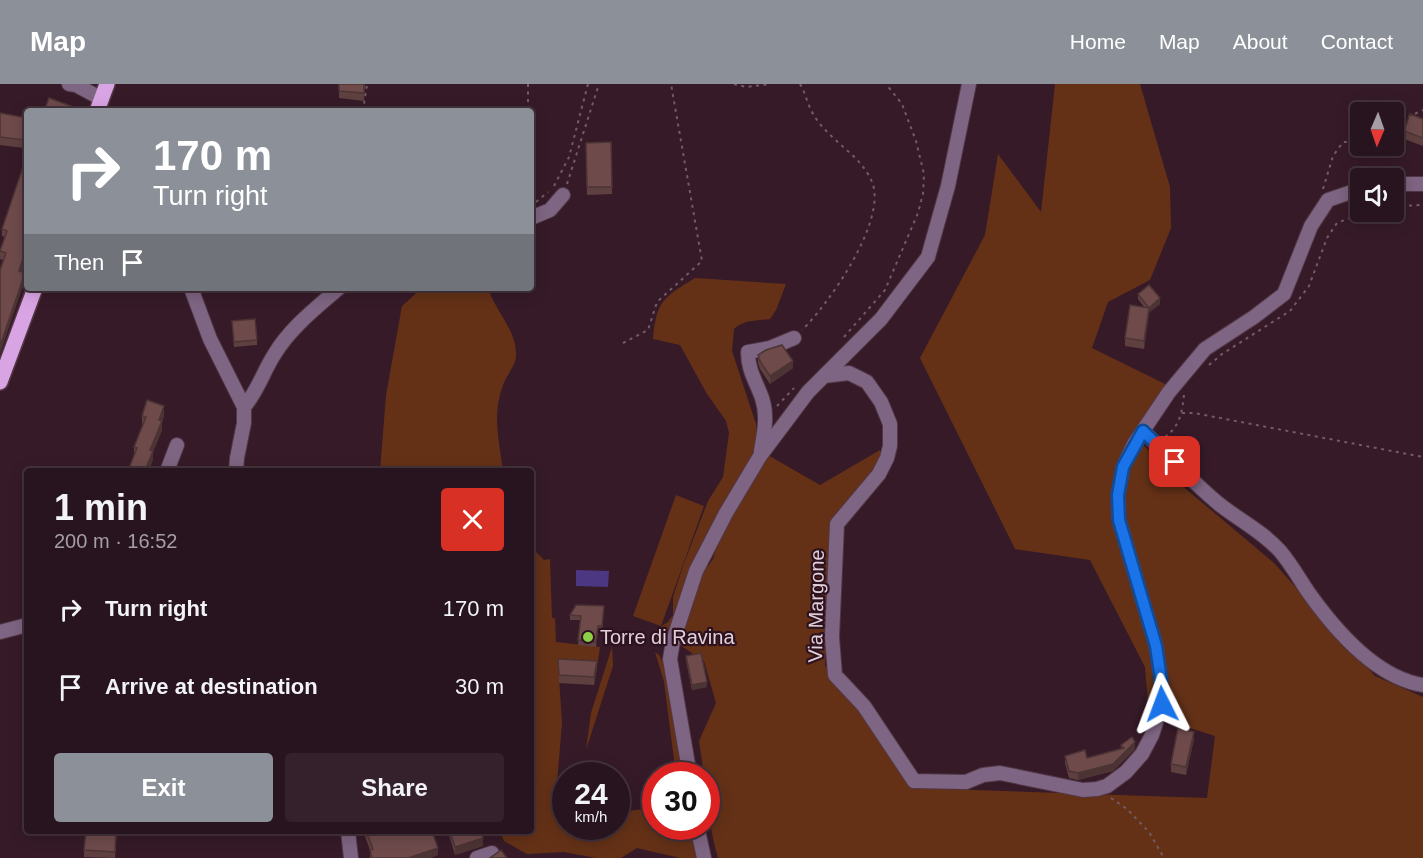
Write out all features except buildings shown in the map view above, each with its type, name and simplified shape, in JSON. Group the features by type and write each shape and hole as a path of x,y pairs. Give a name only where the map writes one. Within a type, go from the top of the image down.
{"main road":[{"path":"99,108 107,84"},
{"path":"0,382 35,291"}],"street":[{"path":"69,84 76,85 99,108"},
{"path":"688,762 670,658 696,571 726,513 760,456 808,392 881,319 928,257 948,186 969,84"},
{"path":"1404,184 1423,184"},
{"path":"1107,786 1126,772 1142,754 1152,735 1162,704 1156,646 1119,520 1118,495 1123,467 1169,392 1205,349 1284,294 1311,226 1328,200 1350,192"},
{"path":"534,217 550,210 563,195"},
{"path":"192,291 210,339 244,407 244,423 236,468"},
{"path":"244,407 254,395 273,355 285,338 336,291"},
{"path":"760,456 765,423 762,400 748,366 748,352 770,348 794,338"},
{"name":"Via Margone","path":"824,376 849,373 867,382 881,402 890,424 890,446 879,474 837,524 832,637 835,675 864,706 914,781 966,782 983,775 1000,773 1083,790 1107,786"},
{"path":"1143,431 1218,504 1258,530 1280,552 1331,622 1370,660 1384,670 1409,682 1423,685"},
{"path":"168,468 177,445"},
{"path":"0,632 24,626"},
{"path":"348,834 351,858"},
{"path":"700,840 704,858"},
{"path":"477,858 492,853"}],"path":[{"path":"363,108 367,84"},
{"path":"528,84 528,108"},
{"path":"534,203 553,188 569,157 588,84"},
{"path":"563,195 599,84"},
{"path":"623,343 648,330 657,303 702,261 671,84"},
{"path":"734,84 746,87 770,84"},
{"path":"794,338 809,324 853,264 864,242 875,200 873,183 862,164 832,139 814,116 800,84"},
{"path":"841,341 885,290 918,213 923,194 924,174 916,141 902,104 886,84"},
{"path":"1404,121 1423,110"},
{"path":"1328,200 1322,188 1333,156 1343,142 1350,142"},
{"path":"1404,206 1423,205"},
{"path":"765,423 795,388"},
{"path":"1182,413 1194,413 1423,457"},
{"path":"1107,786 1110,797 1149,831 1164,858"}],"shaded area":[{"path":"1055,84 1140,84 1170,187 1171,228 1150,280 1108,302 1092,348 1167,385 1133,434 1180,484 1274,563 1375,676 1423,697 1423,858 718,858 714,840 720,840 720,762 702,762 699,741 716,703 704,661 677,643 699,573 713,559 724,524 766,454 820,485 880,450 881,458 876,471 830,526 825,666 916,788 1207,798 1215,736 1149,715 1145,667 1090,560 1015,549 920,358 985,235 998,154 1041,212"},
{"path":"695,278 786,284 770,319 746,322 734,329 732,351 756,424 758,450 668,644 661,646 653,639 656,630 668,622 673,615 673,597 683,566 708,501 723,477 729,433 726,421 707,394 680,345 653,339 659,308 676,290"},
{"path":"419,291 489,291 513,338 516,356 503,385 498,407 498,438 503,468 380,468 386,395 402,306"},
{"path":"676,495 704,506 661,626 633,616"},
{"path":"534,550 544,560 550,559 552,618 555,618 556,642 600,647 597,668 558,661 562,723 559,762 552,762 552,840 630,840 630,811 642,809 642,840 697,840 700,858 680,858 637,848 621,858 596,858 564,852 527,854 504,841 501,834 534,834"},
{"path":"576,570 609,571 608,587 576,586"},
{"path":"612,647 613,666 586,750 591,713"},
{"path":"655,652 665,666 683,762 674,762 664,682"}],"place":[{"name":"Torre di Ravina","path":"588,637"}],"route":[{"path":"1162,704 1156,646 1119,520 1118,495 1123,467 1143,431 1175,462"}]}
